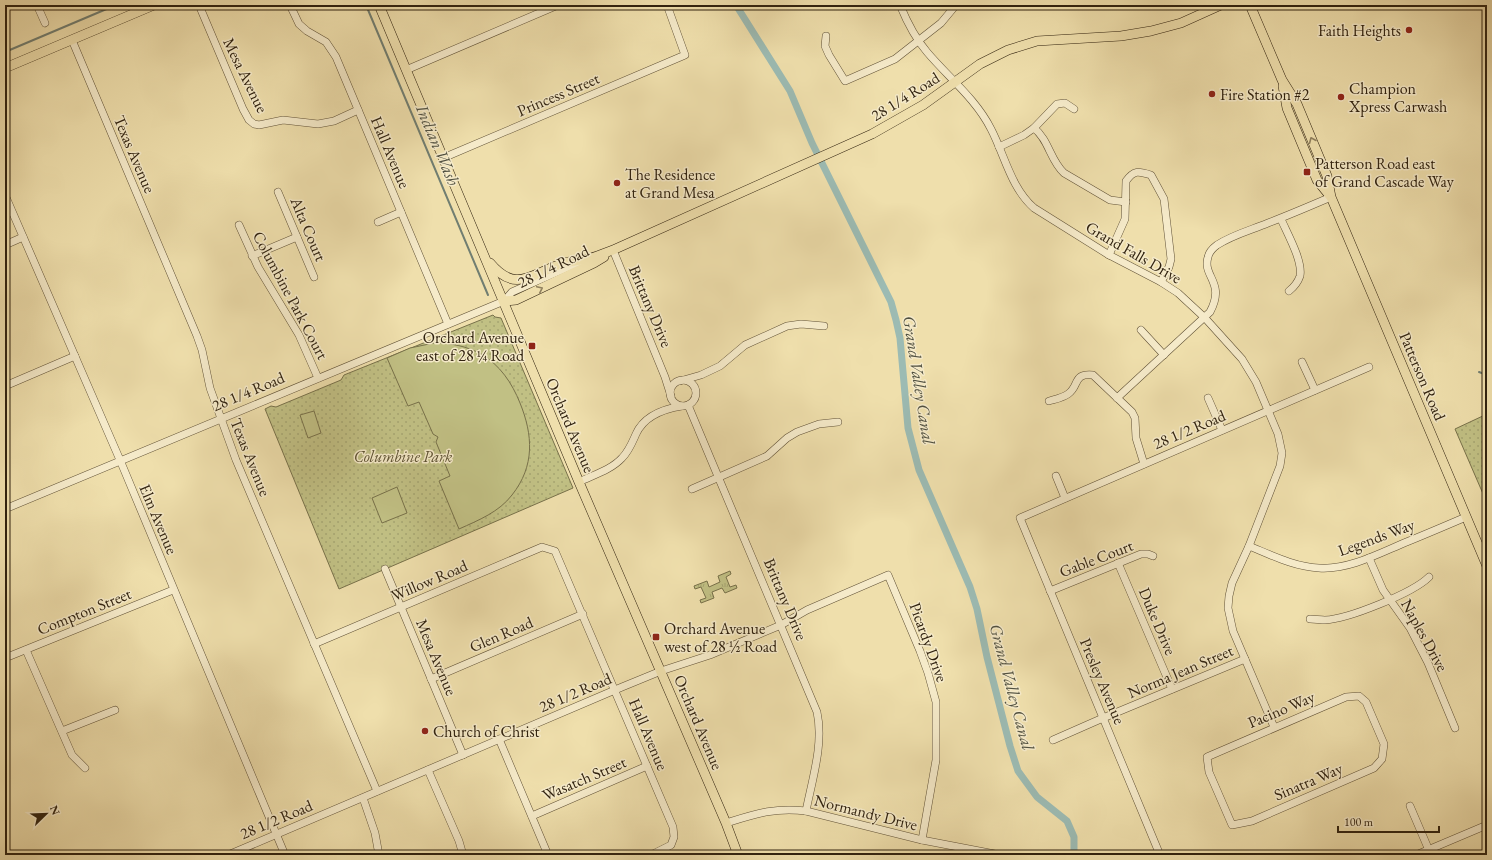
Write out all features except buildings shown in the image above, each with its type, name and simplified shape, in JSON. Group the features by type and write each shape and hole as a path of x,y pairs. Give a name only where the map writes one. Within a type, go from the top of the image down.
{"main road":[{"path":"5,68 154,5"},
{"name":"Orchard Avenue","path":"379,5 579,482 661,671 738,855"},
{"name":"28 1/4 Road","path":"588,259 612,250 827,154 897,121 922,106 990,58 1017,46 1049,40 1113,36 1151,31 1181,23 1221,5"},
{"name":"Patterson Road","path":"1250,5 1282,80 1297,104 1328,176 1331,197 1487,566"},
{"name":"28 1/4 Road","path":"504,301 516,300 594,264 612,250"},
{"path":"483,252 500,274 506,278 517,280 525,280 563,263 588,259"}],"street":[{"path":"37,5 45,23"},
{"name":"Mesa Avenue","path":"199,5 243,109 249,120 254,124 259,125 283,120 318,124 334,121 358,110"},
{"name":"Hall Avenue","path":"290,5 299,24 306,31 326,42 331,48 448,324"},
{"path":"406,70 558,5"},
{"name":"Princess Street","path":"444,158 684,55 667,5"},
{"name":"Grand Falls Drive","path":"900,5 918,41 982,114 991,128 1017,189 1026,202 1109,255 1162,282 1178,293 1205,318 1250,370 1278,434 1282,453 1280,466 1249,546 1232,583 1228,608 1233,631 1274,728"},
{"path":"826,36 825,46 827,51 845,81 895,59 946,19 956,5"},
{"name":"Texas Avenue","path":"72,40 197,336 202,350 210,388 236,460 377,791"},
{"path":"999,147 1024,135 1034,128 1057,104 1066,103 1074,109"},
{"path":"1034,128 1046,142 1058,168 1064,173 1110,200 1126,202"},
{"path":"1109,255 1125,219 1126,202 1124,187 1126,181 1134,173 1141,171 1151,175 1164,199 1171,259 1162,282"},
{"name":"Alta Court","path":"278,192 314,277"},
{"name":"Elm Avenue","path":"5,195 120,460 173,590 285,855"},
{"path":"1117,398 1205,318 1214,306 1217,294 1207,261 1208,255 1216,245 1331,197"},
{"path":"378,222 401,212"},
{"path":"1281,219 1300,264 1299,278 1296,284 1289,291"},
{"name":"Columbine Park Court","path":"239,225 252,256 299,335 318,378"},
{"path":"5,245 23,237"},
{"path":"252,256 297,237"},
{"name":"Brittany Drive","path":"612,250 665,377 671,396"},
{"name":"28 1/4 Road","path":"5,508 504,301 512,292 588,259"},
{"path":"685,406 673,402 671,396 673,385 680,381 701,375 720,366 745,345 787,326 801,324 824,326"},
{"path":"1141,330 1164,355"},
{"path":"5,386 75,356"},
{"path":"1302,362 1315,390"},
{"name":"28 1/2 Road","path":"1020,518 1369,367"},
{"path":"1049,401 1069,394 1076,381 1081,376 1087,374 1094,375 1132,412 1135,418 1136,438 1144,464"},
{"path":"579,482 619,462 626,454 638,429 646,420 665,409 685,406 694,399 696,391 691,384 680,381"},
{"path":"1208,398 1222,430"},
{"name":"Brittany Drive","path":"685,406 719,478 813,700 819,722 819,743 806,811"},
{"path":"692,489 767,456 797,432 819,424 838,422"},
{"path":"1056,476 1065,498"},
{"name":"Legends Way","path":"1249,546 1292,563 1318,568 1344,565 1369,558 1466,517"},
{"name":"Presley Avenue","path":"1020,518 1160,855"},
{"name":"Willow Road","path":"314,644 542,547 555,551"},
{"name":"Hall Avenue","path":"555,551 673,827 673,841 667,848 651,855"},
{"name":"Gable Court","path":"1050,591 1141,554 1153,556"},
{"name":"Naples Drive","path":"1369,558 1383,590 1410,628 1428,663 1455,728"},
{"name":"Duke Drive","path":"1118,563 1172,690"},
{"name":"Mesa Avenue","path":"385,569 463,755"},
{"name":"28 1/2 Road","path":"228,855 615,690 661,671 710,655 781,625 807,610 888,575"},
{"name":"Picardy Drive","path":"888,575 923,658 936,702 936,760 922,840"},
{"path":"1310,619 1326,620 1347,616 1405,593 1423,583 1429,577"},
{"name":"Compton Street","path":"5,658 173,590"},
{"name":"Glen Road","path":"431,679 583,614"},
{"path":"26,650 72,755 85,768"},
{"name":"Norma Jean Street","path":"1053,740 1245,659"},
{"name":"Pacino Way","path":"1232,825 1209,772 1207,757 1346,697 1359,696 1366,702 1382,737 1384,744 1383,750"},
{"path":"62,731 114,710"},
{"path":"498,739 548,855"},
{"name":"Sinatra Way","path":"1232,825 1252,820 1374,768 1382,759 1383,750"},
{"name":"Wasatch Street","path":"532,816 647,766"},
{"path":"428,770 459,841 463,855"},
{"path":"363,798 374,827 379,855"},
{"path":"1410,806 1430,852"},
{"name":"Normandy Drive","path":"726,824 770,810 792,809 806,811 922,840 1000,855"},
{"path":"1416,855 1430,852 1487,825"}],"green space":[{"name":"Columbine Park","path":"493,315 501,318 573,488 339,589 265,409 271,406 276,407 341,380 344,375"},
{"path":"434,343 452,344 470,349 488,358 500,369 513,388 520,403 529,439 530,450 525,473 512,495 495,511 459,529 439,481 450,476 436,442 438,437 433,434 419,402 408,406 387,358 410,348"},
{"path":"314,411 321,433 308,438 300,415"},
{"path":"1487,414 1487,503 1455,429"},
{"path":"397,487 407,513 382,523 372,498"},
{"path":"730,571 731,574 726,577 730,587 736,585 737,588 725,593 722,588 712,592 714,598 701,603 700,600 706,598 701,587 695,589 694,586 707,581 709,587 720,582 718,576"}],"waterway":[{"name":"Indian Wash","path":"5,52 116,5"},
{"name":"Indian Wash","path":"366,5 488,295"},
{"name":"Grand Valley Canal","path":"736,5 790,91 812,143 891,302 900,338 908,428 919,470 970,587 977,609 987,657 1010,746 1018,771 1037,797 1067,821 1074,837 1074,855"},
{"path":"1479,372 1487,375"}],"place":[{"name":"Faith Heights","path":"1409,30"},
{"name":"Fire Station #2","path":"1212,94"},
{"name":"Champion Xpress Carwash","path":"1341,97"},
{"name":"Patterson Road east of Grand Cascade Way","path":"1307,172"},
{"name":"The Residence at Grand Mesa","path":"617,183"},
{"name":"Orchard Avenue east of 28 ¼ Road","path":"532,346"},
{"name":"Orchard Avenue west of 28 ½ Road","path":"656,637"},
{"name":"Church of Christ","path":"425,731"}]}
